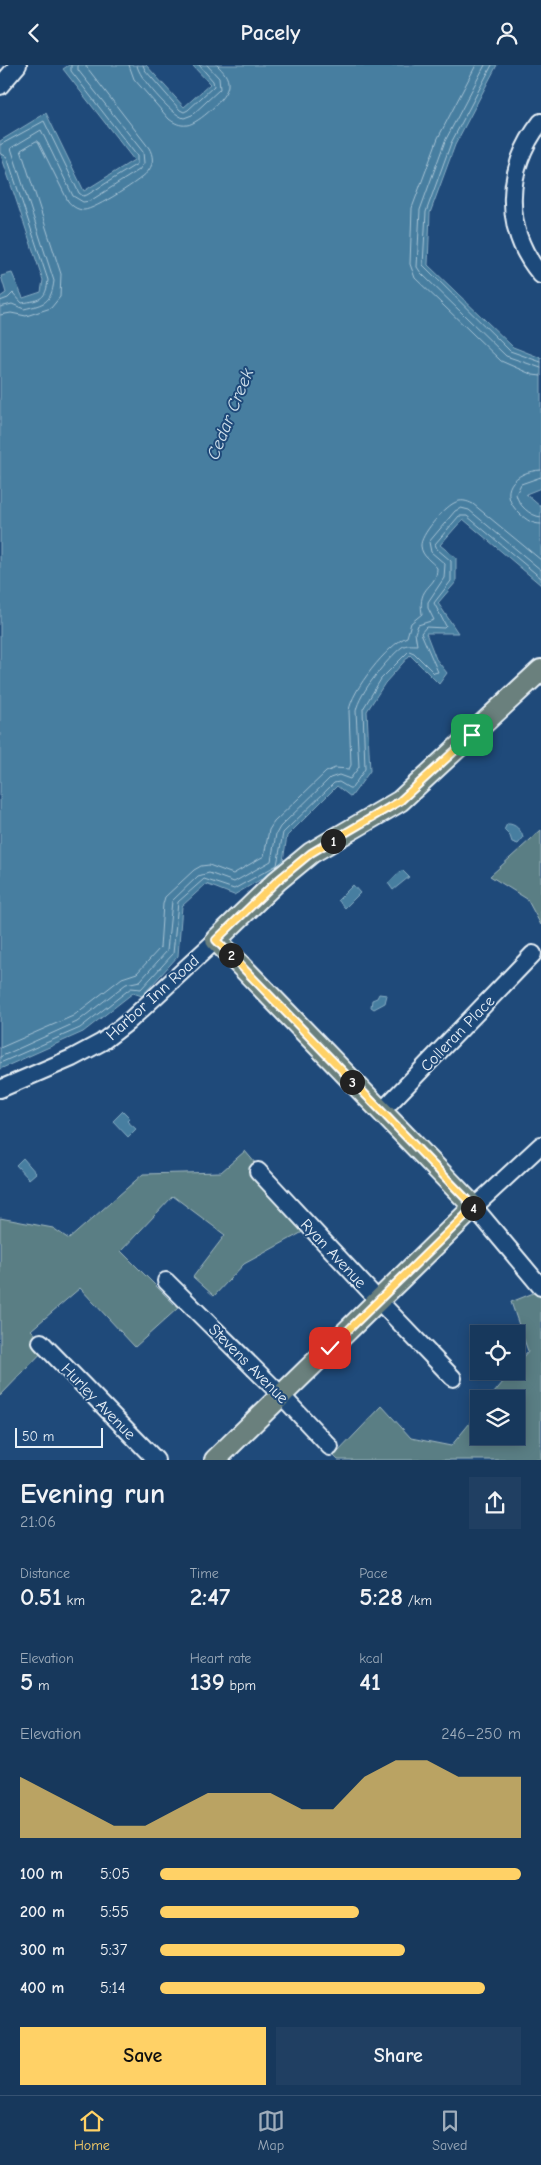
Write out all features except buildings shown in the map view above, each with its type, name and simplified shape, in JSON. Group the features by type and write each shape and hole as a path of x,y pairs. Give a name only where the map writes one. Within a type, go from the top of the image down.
{"main road":[{"name":"Harbor Inn Road","path":"216,940 277,881 311,853 400,801 541,671"},
{"path":"215,1460 474,1207 216,940"}],"street":[{"path":"0,86 18,65"},
{"path":"541,122 529,138 519,157 514,173 512,194 520,239 527,257 541,275"},
{"name":"Harbor Inn Road","path":"0,1089 102,1043 128,1023 216,940"},
{"name":"Colleran Place","path":"381,1112 533,954"},
{"path":"541,1145 474,1207 541,1287"},
{"name":"Ryan Avenue","path":"258,1171 378,1301 453,1378"},
{"name":"Stevens Avenue","path":"166,1281 282,1395 330,1447"},
{"name":"Hurley Avenue","path":"41,1342 156,1460"}],"green space":[{"path":"541,830 541,925 527,899 490,876"},
{"path":"245,1151 310,1228 244,1264 214,1296 193,1277 225,1235 173,1196 121,1251 178,1308 135,1347 80,1288 31,1330 48,1346 0,1396 0,1218 53,1228 69,1239 143,1174 221,1172"},
{"path":"541,1290 541,1460 338,1460 334,1456 382,1406 411,1438 451,1446 470,1423 470,1445 525,1445 525,1390 496,1390 505,1380 525,1380 525,1354 528,1351 525,1342 525,1325 519,1325 511,1302"}],"water":[{"name":"Cedar Creek","path":"69,65 146,65 184,107 210,84 192,65 497,65 455,145 430,213 428,265 513,347 541,358 541,488 526,494 541,507 541,585 463,519 440,545 456,558 456,582 438,603 458,633 426,633 436,659 447,673 439,684 410,655 385,683 367,711 370,771 351,797 337,786 287,836 282,867 234,895 206,884 182,906 178,956 142,996 133,993 83,1032 0,1069 0,297 6,293 1,276 12,273 23,298 41,292 43,280 0,152 0,141 46,113 84,191 134,160 63,69"},
{"path":"507,824 515,826 521,833 523,838 518,844 512,842 510,836 504,830"},
{"path":"402,870 409,877 393,890 388,883"},
{"path":"353,885 360,893 345,908 338,900"},
{"path":"379,994 387,995 385,1003 374,1009 371,1007 372,1000 377,998"},
{"path":"123,1111 130,1118 127,1121 136,1129 128,1137 113,1121"},
{"path":"23,1158 36,1173 29,1179 16,1165"}],"route":[{"path":"330,1348 474,1207 216,940 277,881 311,853 400,801 472,735"}]}
